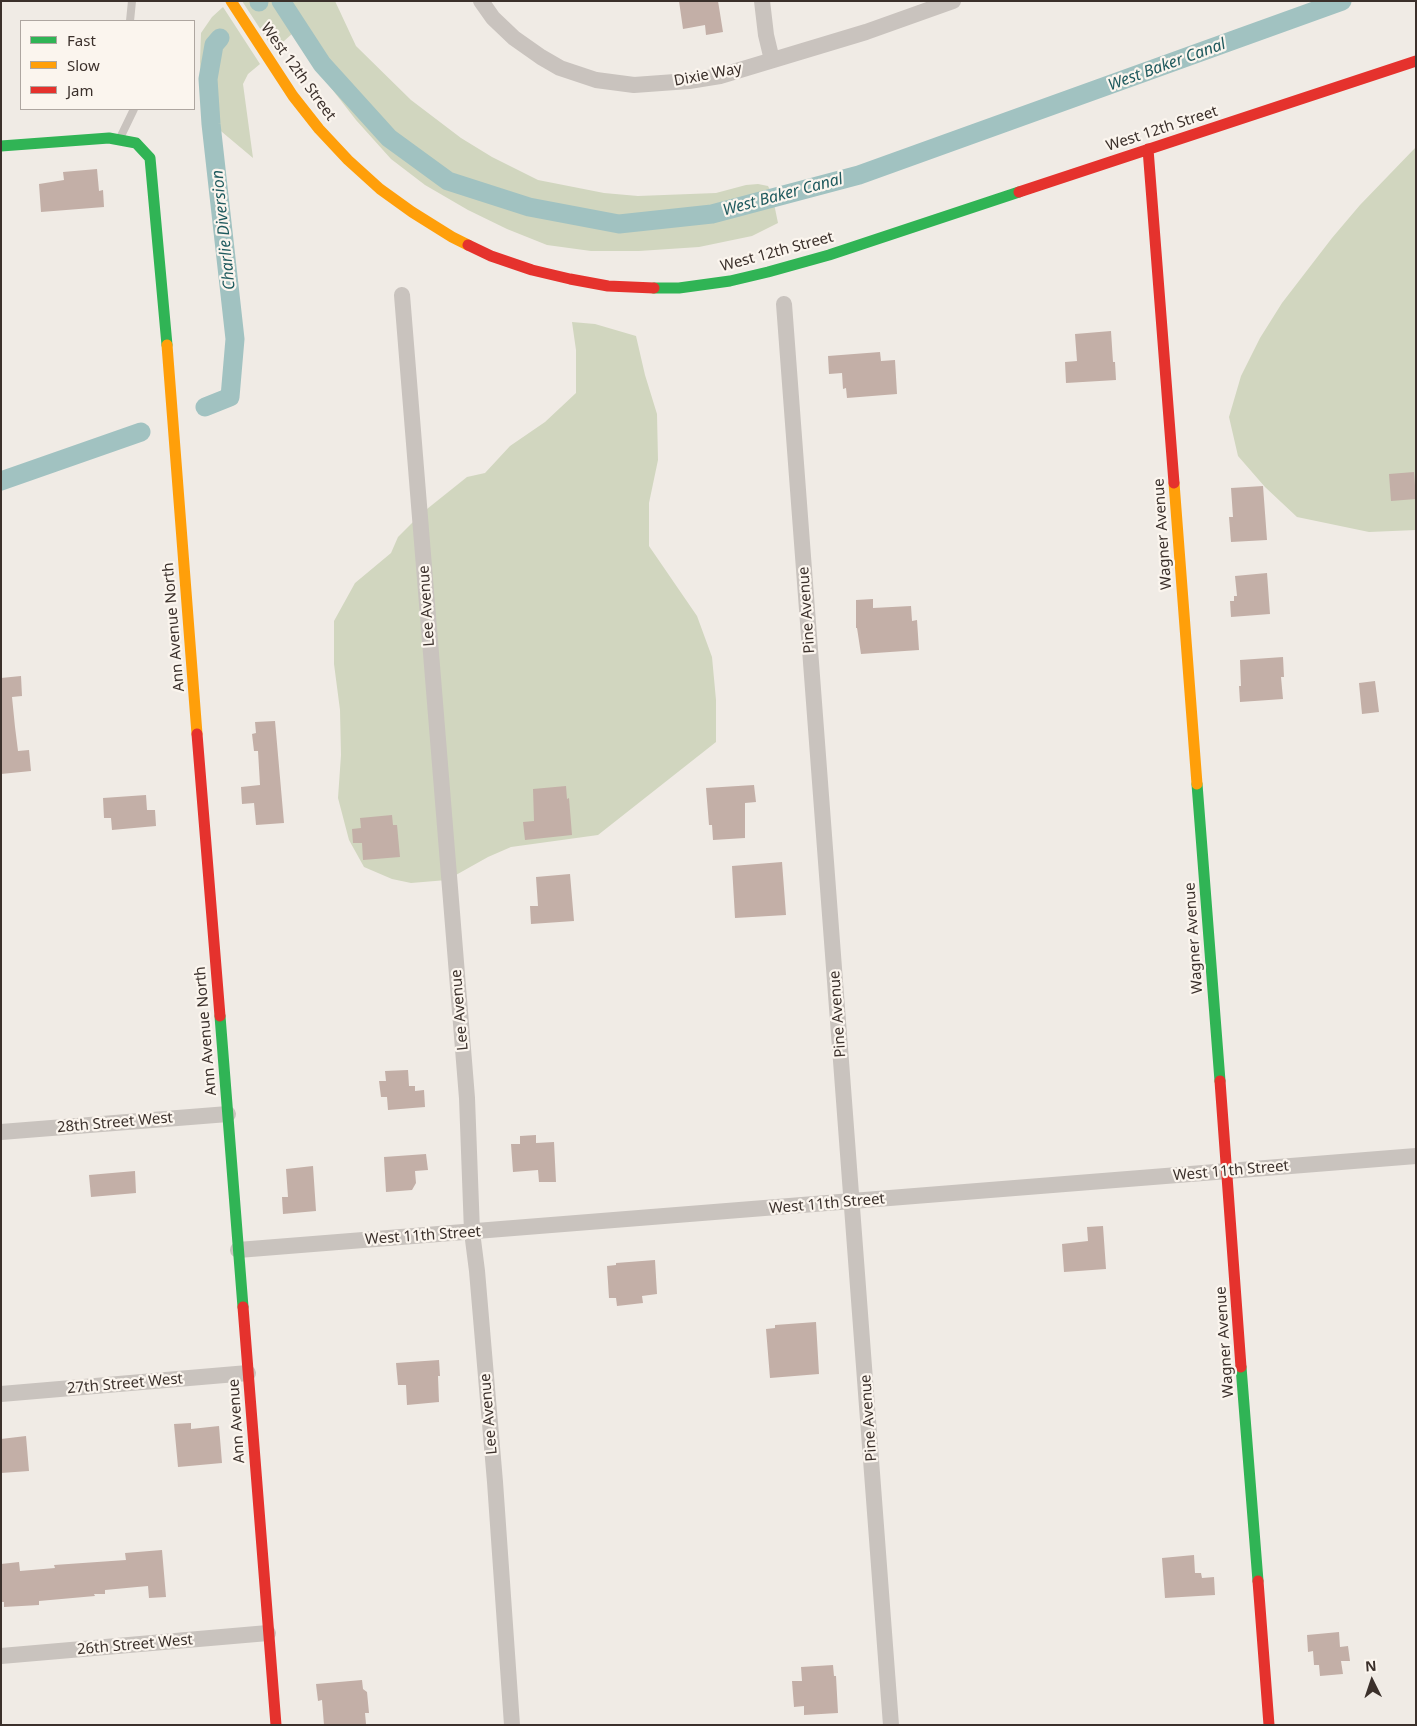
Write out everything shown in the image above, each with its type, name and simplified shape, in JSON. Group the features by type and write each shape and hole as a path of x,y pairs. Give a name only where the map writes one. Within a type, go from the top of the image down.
{"street":[{"name":"West 12th Street","path":"230,1 293,96 348,160 386,194 433,227 491,256 532,270 589,283 645,288 679,288 730,281 829,255 1416,61"},
{"name":"Dixie Way","path":"481,1 493,18 514,38 560,68 596,80 634,84 689,81 720,76 866,32 953,1"},
{"path":"762,1 766,35 772,60"},
{"path":"1,146 109,138 119,140"},
{"name":"Ann Avenue North","path":"119,140 136,143 150,158 162,286 228,1114"},
{"name":"Wagner Avenue","path":"1148,149 1269,1725"},
{"name":"Lee Avenue","path":"402,295 467,1098 472,1232 495,1482 512,1725"},
{"name":"Pine Avenue","path":"784,304 891,1725"},
{"name":"28th Street West","path":"1,1132 228,1114"},
{"name":"Ann Avenue","path":"228,1114 276,1725"},
{"name":"West 11th Street","path":"238,1250 1416,1156"},
{"name":"27th Street West","path":"1,1394 248,1373"},
{"name":"26th Street West","path":"1,1656 268,1633"}],"lane":[{"path":"130,20 132,1"},
{"path":"119,140 134,110"}],"green space":[{"path":"242,1 335,1 356,46 411,100 461,138 492,157 538,180 604,193 638,196 716,193 746,185 758,184 768,186 772,194 778,223 752,236 699,247 639,251 591,251 547,245 507,229 468,210 425,185 391,159 356,120 328,84 303,38 293,33 274,50"},
{"path":"223,7 260,64 248,74 243,84 253,158 203,116 200,62 201,33 212,17"},
{"path":"1416,147 1416,530 1369,532 1297,517 1265,487 1238,456 1229,417 1241,376 1260,338 1282,303 1360,205"},
{"path":"572,322 595,324 636,336 657,414 658,460 649,503 649,546 697,616 712,657 716,700 716,742 598,835 511,847 488,857 447,880 411,883 392,879 364,867 349,840 338,798 341,755 340,710 334,664 334,621 355,583 391,553 398,537 422,513 467,477 485,473 510,446 545,422 576,393 576,350"}],"building":[{"path":"679,1 718,1 723,32 706,35 705,25 683,29"},
{"path":"97,169 99,191 103,190 104,207 41,212 39,184 64,180 63,172"},
{"path":"1111,331 1116,380 1066,383 1065,362 1077,361 1075,334"},
{"path":"880,352 881,361 895,360 897,394 847,398 846,388 843,389 842,373 829,374 828,356"},
{"path":"1414,472 1416,499 1391,501 1389,474"},
{"path":"1263,486 1267,540 1231,542 1229,517 1233,517 1231,488"},
{"path":"1267,573 1270,614 1231,617 1230,601 1234,601 1234,596 1237,596 1235,576"},
{"path":"873,599 873,608 911,606 912,621 917,620 919,650 861,654 856,628 856,600"},
{"path":"1283,657 1284,677 1281,677 1283,699 1240,702 1240,660"},
{"path":"21,676 22,696 12,697 15,727 18,751 29,750 31,771 1,774 1,678"},
{"path":"1375,681 1379,712 1362,714 1359,683"},
{"path":"275,721 284,823 256,825 254,803 242,804 241,787 260,785 258,751 254,751 252,734 256,733 255,722"},
{"path":"754,785 756,802 745,803 745,838 713,840 712,825 709,825 706,788"},
{"path":"566,786 567,799 569,798 572,835 525,840 523,822 534,821 533,789"},
{"path":"146,795 147,810 155,810 156,826 112,830 111,818 104,818 103,798"},
{"path":"392,815 393,825 397,825 400,857 363,860 362,843 353,843 352,829 361,828 360,818"},
{"path":"782,862 786,915 735,918 732,866"},
{"path":"570,874 574,921 531,924 530,906 538,906 536,877"},
{"path":"408,1070 409,1086 415,1086 415,1091 424,1090 425,1107 388,1110 387,1097 381,1097 379,1081 386,1081 385,1071"},
{"path":"536,1135 536,1143 554,1142 556,1182 539,1182 538,1170 513,1172 511,1144 520,1144 520,1136"},
{"path":"426,1154 428,1170 415,1171 416,1183 412,1190 386,1192 384,1157"},
{"path":"313,1166 316,1211 283,1214 282,1197 288,1197 286,1169"},
{"path":"135,1171 136,1193 91,1197 89,1175"},
{"path":"1103,1226 1106,1269 1064,1272 1062,1244 1088,1241 1087,1227"},
{"path":"655,1260 657,1294 642,1296 643,1303 617,1306 616,1298 609,1298 607,1266 616,1265 616,1263"},
{"path":"816,1322 819,1374 770,1378 766,1329 775,1328 775,1325"},
{"path":"439,1360 439,1402 407,1405 406,1385 398,1385 396,1363"},
{"path":"191,1423 191,1429 219,1426 222,1463 178,1467 174,1424"},
{"path":"26,1436 29,1471 1,1473 1,1439"},
{"path":"162,1550 166,1597 149,1598 148,1586 105,1590 105,1594 94,1594 95,1596 39,1601 39,1605 4,1607 4,1602 1,1602 1,1564 19,1562 20,1571 55,1568 54,1565 126,1560 125,1553"},
{"path":"1194,1555 1195,1573 1201,1573 1202,1578 1214,1577 1215,1595 1165,1598 1162,1558"},
{"path":"1339,1632 1340,1647 1348,1646 1350,1661 1341,1661 1343,1674 1320,1676 1319,1665 1314,1665 1313,1651 1308,1652 1307,1635"},
{"path":"833,1665 834,1676 836,1676 838,1713 804,1715 804,1706 794,1707 792,1681 802,1681 801,1667"},
{"path":"362,1680 363,1689 367,1692 369,1713 365,1713 366,1724 324,1725 322,1700 318,1701 316,1684"}],"waterway":[{"name":"West Baker Canal","path":"281,1 322,64 389,138 448,181 529,207 619,224 712,214 859,175 1342,1"},
{"name":"Charlie Diversion","path":"205,407 230,397 235,339 211,124 208,79 214,45 220,38"},
{"name":"Charlie Diversion","path":"1,481 141,432"}],"traffic: fast":[{"path":"1,146 109,138 136,143 150,158 167,345"},
{"path":"654,288 679,288 730,281 768,272 829,255 1019,192"},
{"path":"1197,784 1220,1081"},
{"path":"220,1016 243,1307"},
{"path":"1241,1367 1258,1581"}],"traffic: slow":[{"path":"231,1 293,96 319,129 348,160 380,189 412,212 468,245"},
{"path":"167,345 197,734"},
{"path":"1174,483 1197,784"}],"traffic: jam":[{"path":"1019,192 1416,61"},
{"path":"1148,149 1174,483"},
{"path":"468,245 491,256 532,270 570,279 608,286 654,288"},
{"path":"197,734 220,1016"},
{"path":"1220,1081 1241,1367"},
{"path":"243,1307 276,1725"},
{"path":"1258,1581 1269,1725"}]}
